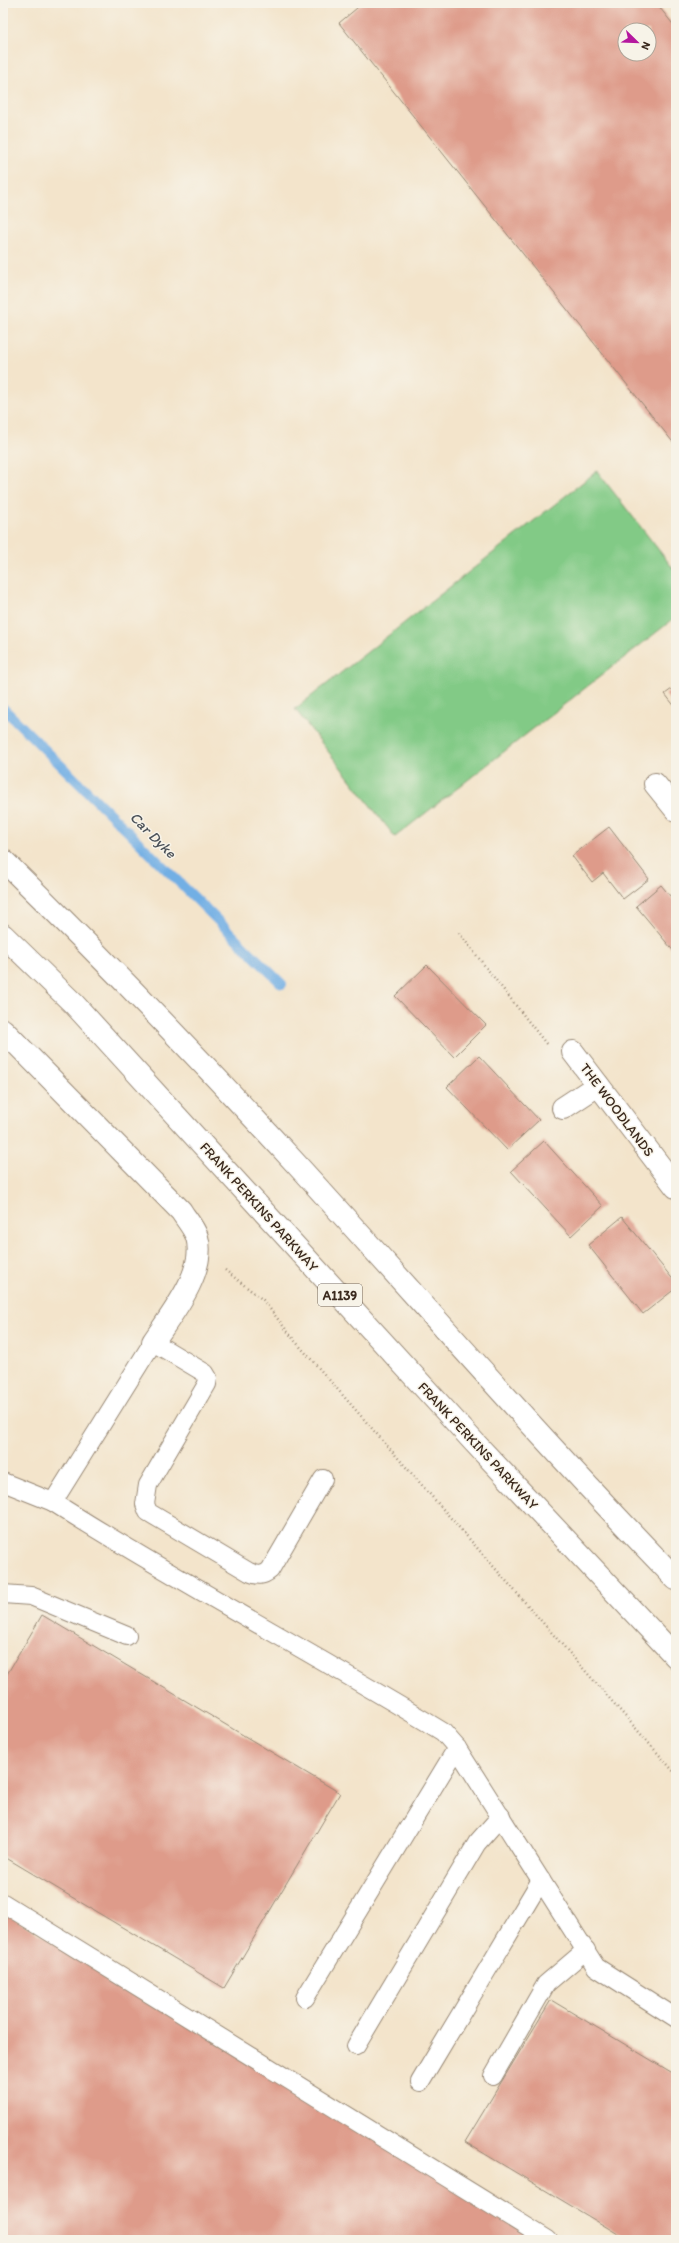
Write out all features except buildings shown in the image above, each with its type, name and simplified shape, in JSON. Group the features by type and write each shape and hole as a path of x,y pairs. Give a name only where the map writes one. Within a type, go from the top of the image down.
{"main road":[{"path":"655,784 676,810"},
{"path":"3,860 132,988 676,1579"},
{"name":"FRANK PERKINS PARKWAY","path":"3,935 74,1004 474,1442 676,1657"},
{"path":"3,1030 181,1211 196,1235 198,1265 178,1305 153,1342"},
{"name":"THE WOODLANDS","path":"573,1052 676,1187"},
{"path":"563,1108 598,1085"}],"lane":[{"path":"53,1502 153,1342 205,1373 208,1378 207,1384 148,1485 145,1504 148,1512 257,1576 266,1574 270,1570 323,1479"},
{"path":"3,1482 53,1502 128,1550 313,1654 442,1732 457,1748 596,1967 676,2018"},
{"path":"3,1594 31,1596 127,1636"},
{"path":"305,1998 457,1748"},
{"path":"356,2046 477,1843 501,1816"},
{"path":"420,2082 541,1880"},
{"path":"3,1903 548,2240"},
{"path":"493,2076 546,1984 586,1950"}],"path":[{"path":"459,933 554,1054 573,1052"},
{"path":"198,1256 220,1265 263,1300 295,1341 676,1774"}],"green space":[{"path":"597,471 676,572 676,617 395,837 295,709"}],"waterway":[{"name":"Car Dyke","path":"3,708 282,984"}]}
